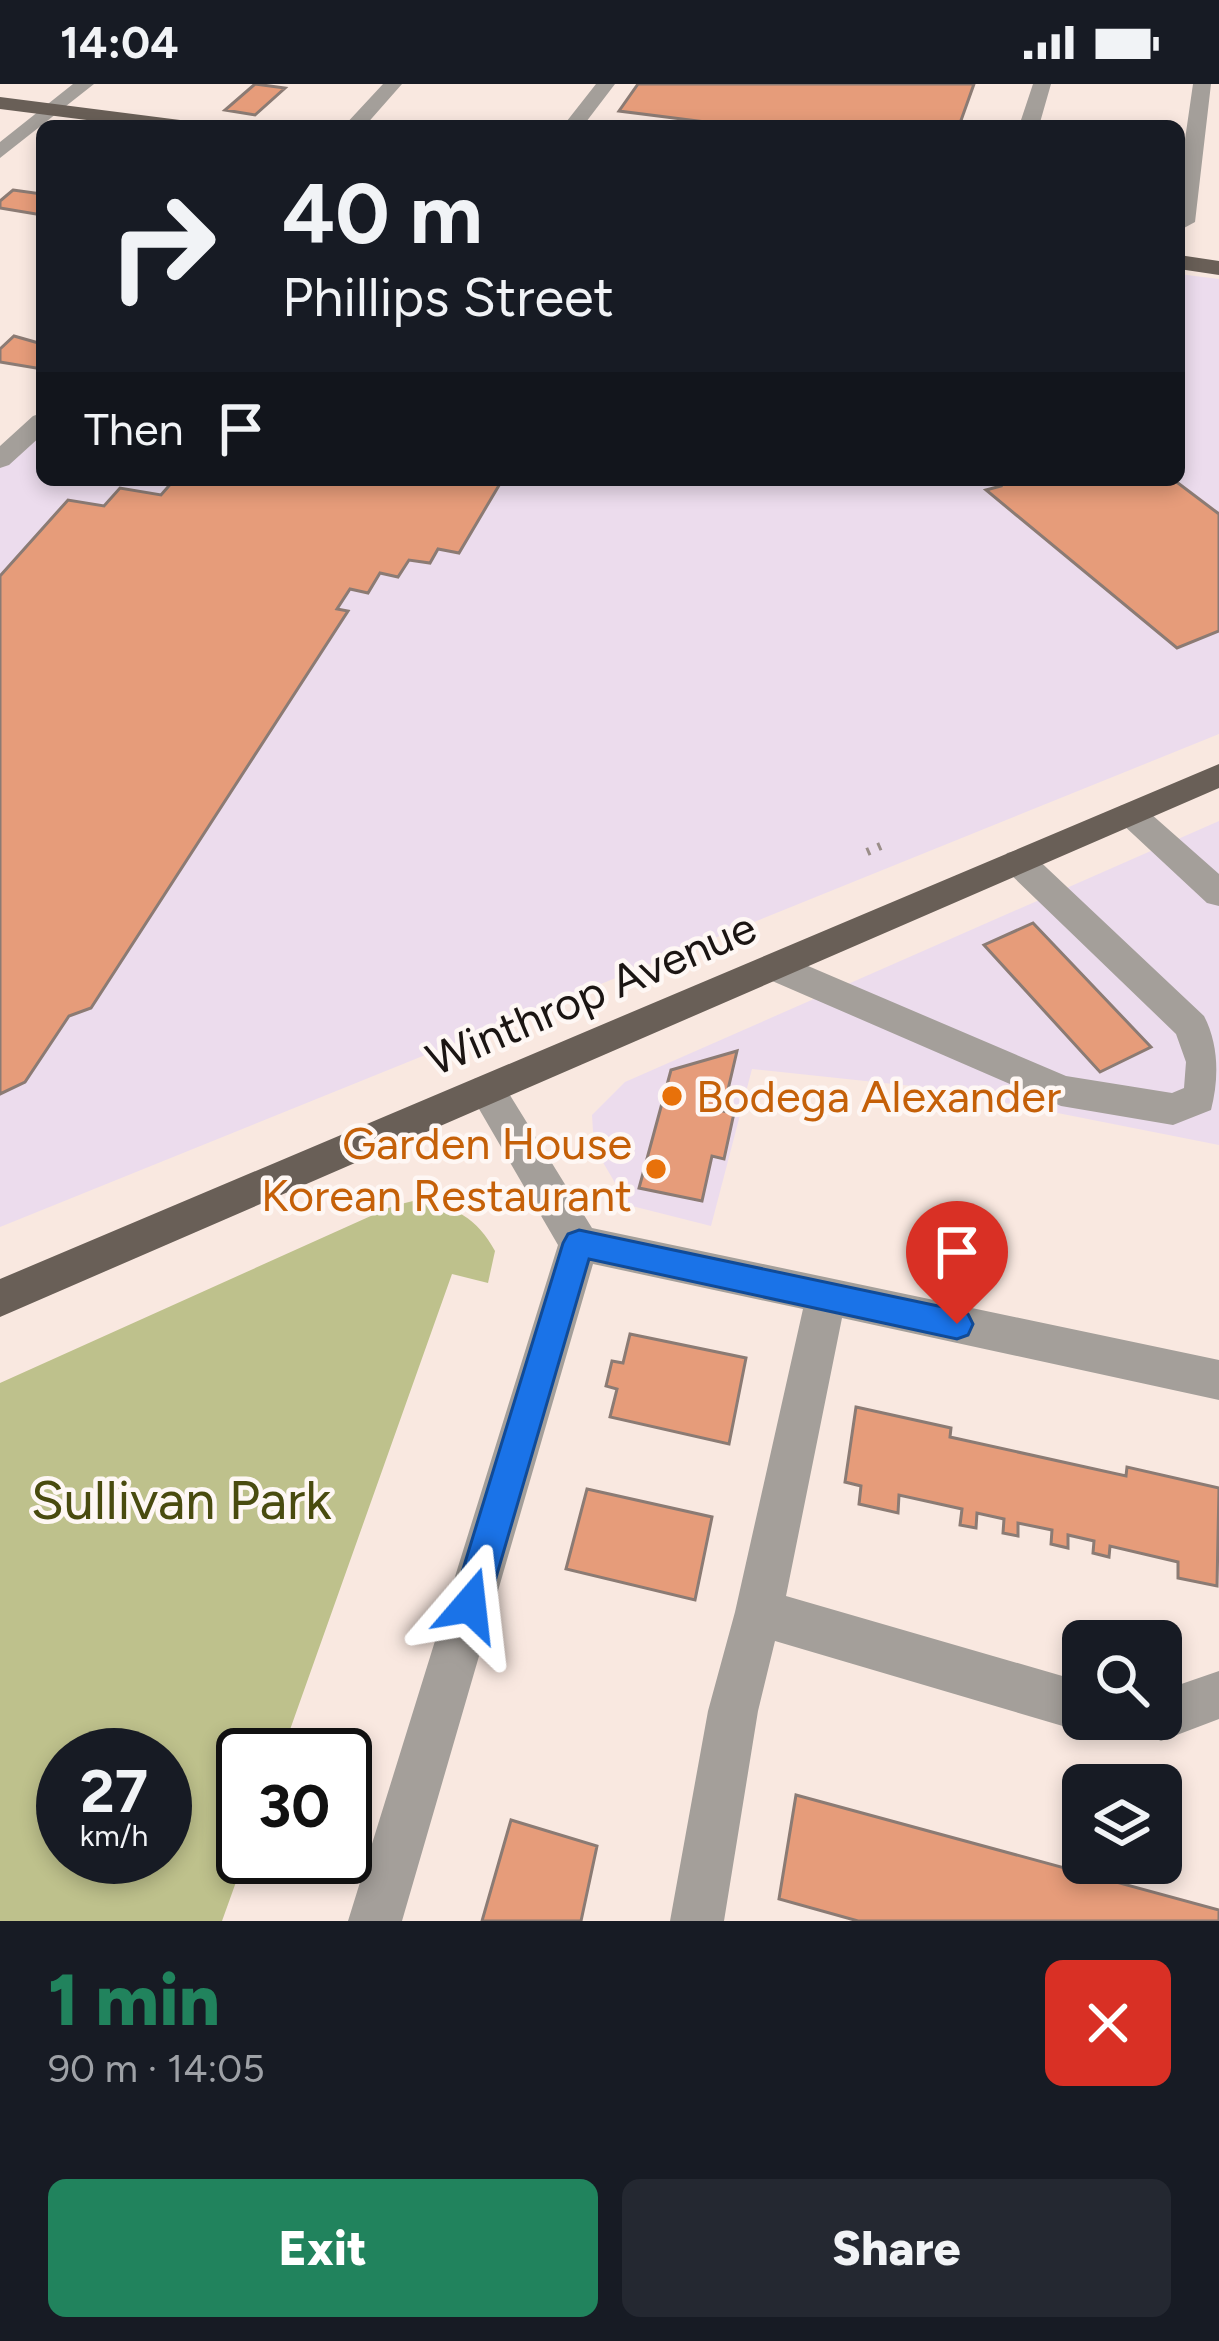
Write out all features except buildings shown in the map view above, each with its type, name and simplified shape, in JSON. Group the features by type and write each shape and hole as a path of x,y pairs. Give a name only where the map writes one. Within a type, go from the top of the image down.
{"main road":[{"path":"0,104 132,120"},
{"path":"1185,263 1219,268"},
{"name":"Winthrop Avenue","path":"0,1298 1219,776"}],"street":[{"path":"40,120 85,84"},
{"path":"360,120 393,84"},
{"path":"585,120 606,84"},
{"path":"1031,120 1042,84"},
{"path":"1188,223 1202,84"},
{"path":"0,152 36,123"},
{"path":"0,460 36,427"},
{"path":"1131,814 1219,894"},
{"path":"775,967 1061,1091 1173,1109 1198,1100 1208,1082 1206,1062 1191,1026 1018,862"},
{"path":"487,1090 579,1243 1219,1380"},
{"path":"374,1921 579,1243"},
{"path":"697,1921 734,1711 826,1297"},
{"path":"759,1612 1062,1701"},
{"path":"1182,1709 1219,1695"}],"path":[{"path":"867,852 883,845"}],"shaded area":[{"path":"1185,275 1219,279 1219,734 0,1227 0,462 36,429 36,486 1185,486"},
{"path":"1219,821 1219,1145 931,1088 752,1069 711,1226 628,1205 594,1147 592,1115 625,1082"}],"green space":[{"name":"Sullivan Park","path":"417,1200 454,1210 481,1230 495,1251 488,1283 452,1274 291,1728 216,1728 216,1884 235,1884 222,1921 0,1921 0,1383 393,1206"}],"place":[{"name":"Bodega Alexander","path":"672,1096"},
{"name":"Garden House Korean Restaurant","path":"656,1169"}],"route":[{"path":"470,1605 579,1243 957,1324"}]}
